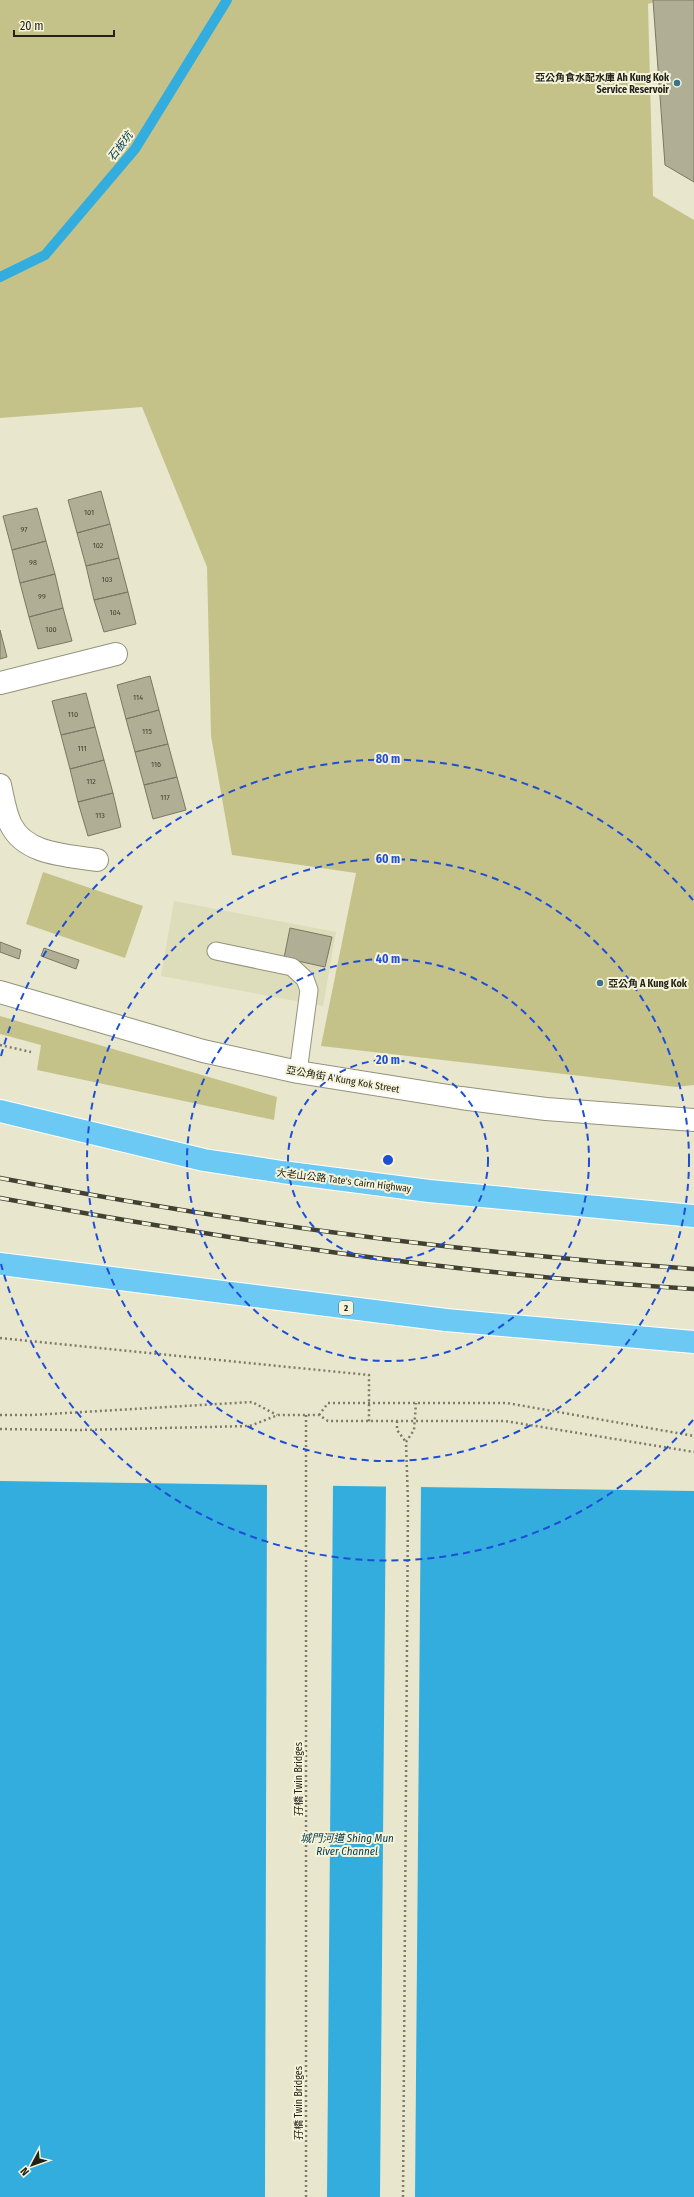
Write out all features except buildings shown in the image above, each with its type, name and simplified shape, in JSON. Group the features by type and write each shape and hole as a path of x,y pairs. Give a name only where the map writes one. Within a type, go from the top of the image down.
{"highway":[{"name":"大老山公路 Tate's Cairn Highway","path":"0,1111 204,1160 282,1172 429,1191 694,1216"},
{"name":"2","path":"0,1264 446,1320 694,1342"}],"main road":[{"path":"0,683 116,654"},
{"path":"0,786 11,824 24,842 44,850 97,860"},
{"name":"亞公角街 A Kung Kok Street","path":"0,992 203,1051 298,1072 523,1106 606,1114 694,1120"}],"lane":[{"path":"216,951 292,967 305,979 310,990 298,1072"}],"path":[{"path":"0,1045 31,1052"},
{"path":"0,1338 369,1376 369,1422"},
{"path":"0,1415 40,1415 252,1402 278,1415"},
{"path":"319,1415 328,1403 506,1403 694,1436"},
{"path":"406,1442 414,1430 416,1403"},
{"path":"0,1429 92,1430 250,1426 278,1415 319,1415 328,1421 397,1421 422,1423 505,1421 694,1452"},
{"name":"孖橋 Twin Bridges","path":"306,1415 306,2197"},
{"path":"397,1421 397,1430 406,1442 408,1503 403,2197"}],"shaded area":[{"path":"0,0 661,0 648,4 653,196 694,220 694,1085 676,1087 321,1046 356,873 232,855 211,736 207,567 142,407 0,418"},
{"path":"43,872 143,906 125,958 26,924"},
{"path":"174,901 336,932 323,1006 161,976"},
{"path":"0,1016 277,1097 274,1120 37,1070 41,1045 0,1034"}],"water":[{"name":"城門河道 Shing Mun River Channel","path":"0,1481 694,1491 694,2197 0,2197"}],"pier":[{"path":"267,1484 333,1484 327,2197 265,2197"},
{"path":"386,1484 421,1484 415,2197 380,2197"}],"waterway":[{"name":"石板坑","path":"0,277 45,255 135,149 227,0"}],"railway":[{"path":"0,1178 172,1209 346,1234 520,1254 694,1269"},
{"path":"0,1198 172,1228 346,1254 519,1275 694,1289"}],"place":[{"name":"亞公角食水配水庫 Ah Kung Kok Service Reservoir","path":"677,83"},
{"name":"亞公角 A Kung Kok","path":"600,983"}]}
